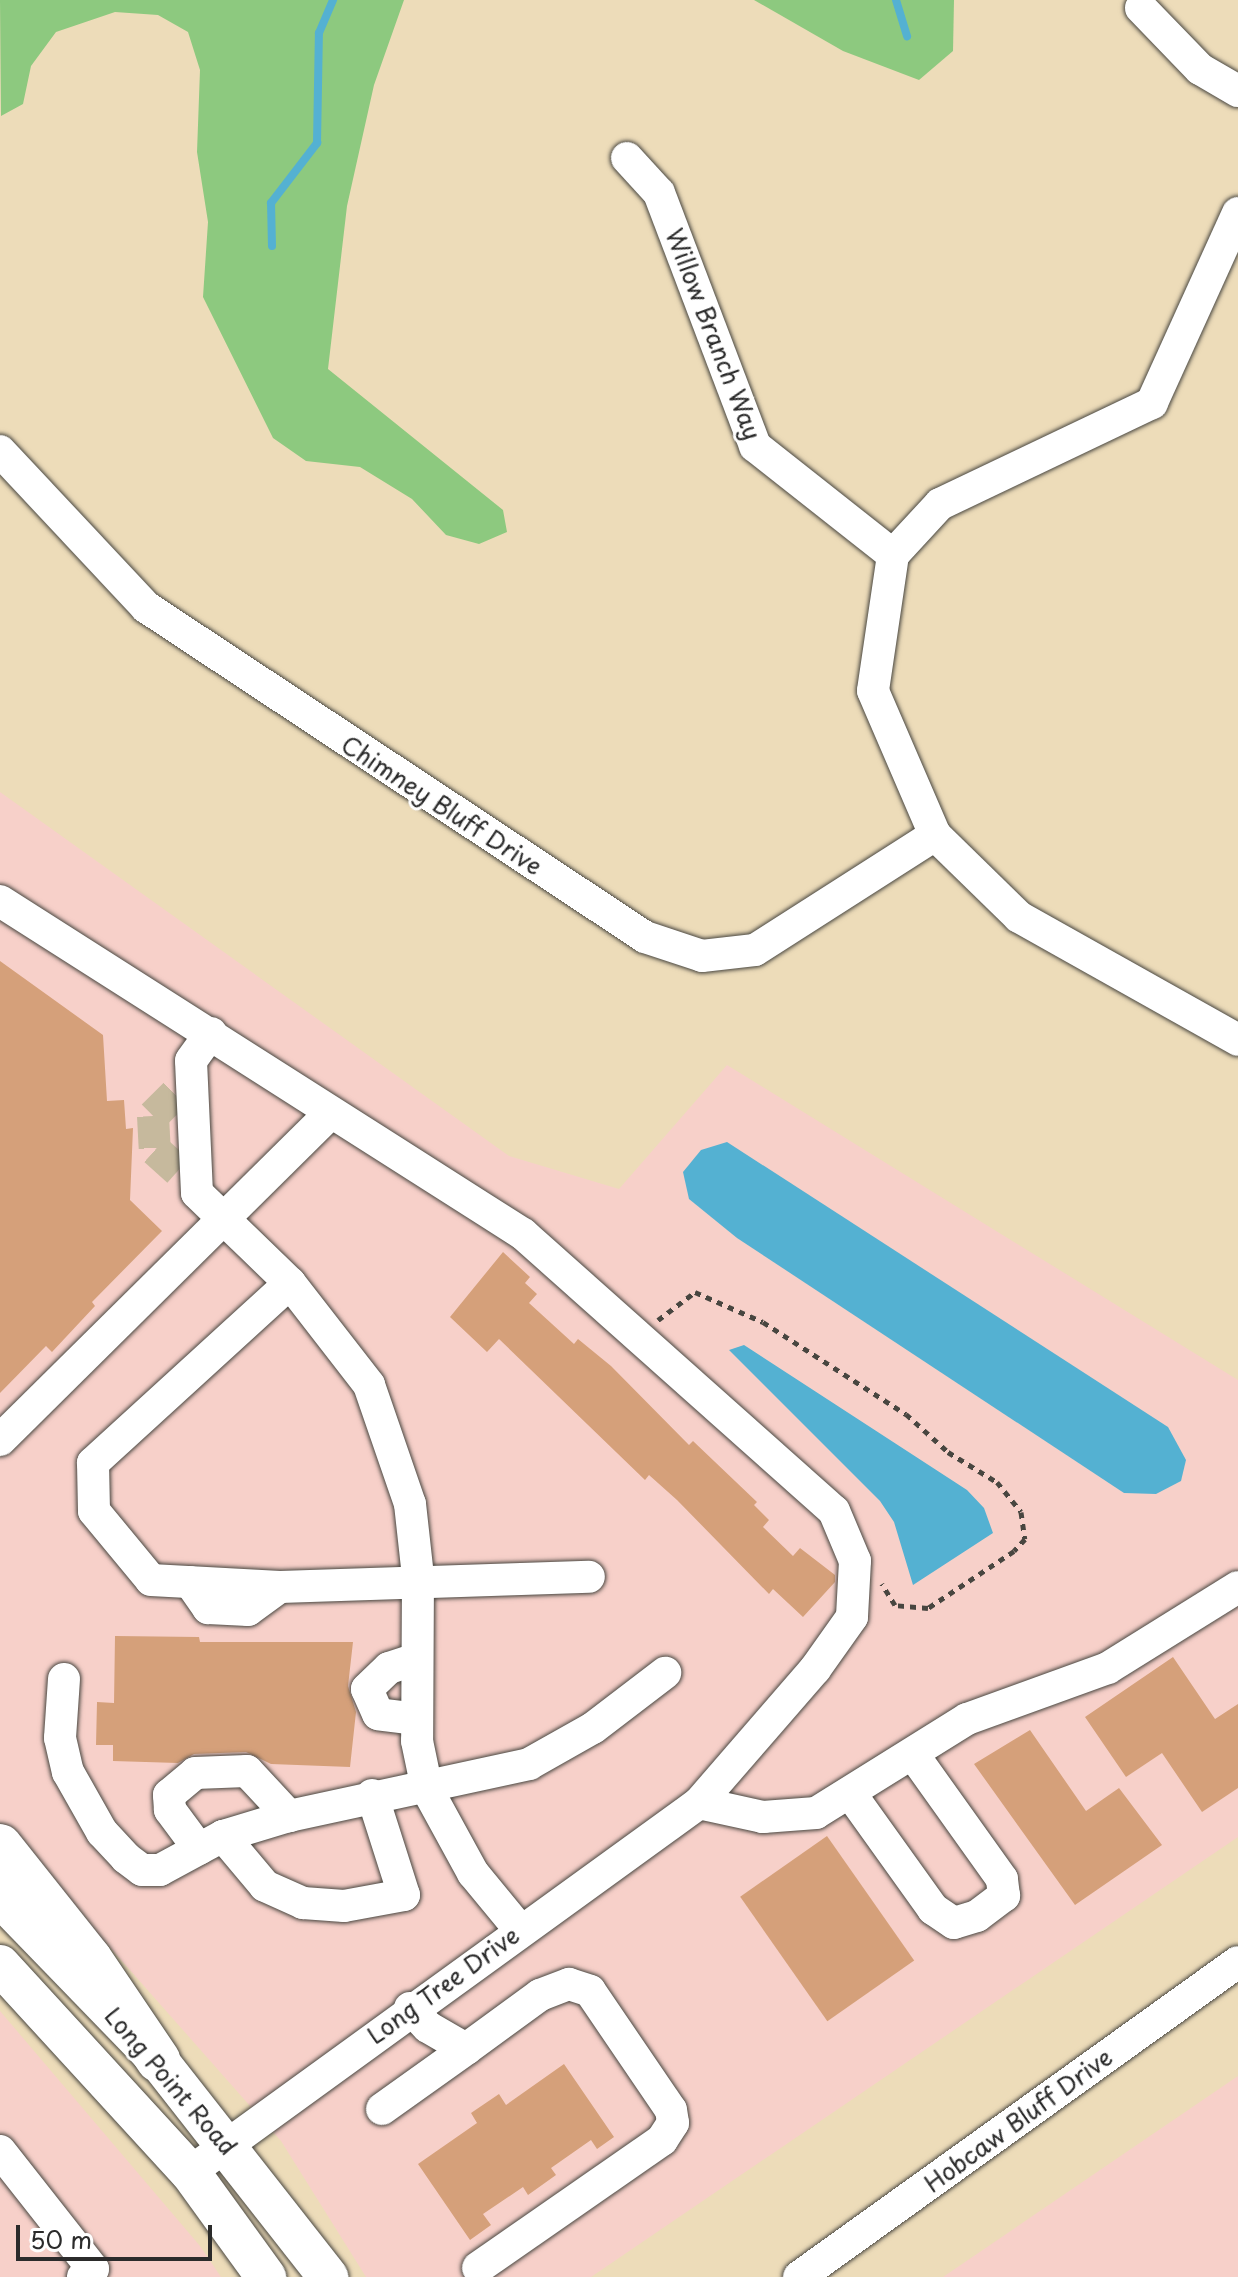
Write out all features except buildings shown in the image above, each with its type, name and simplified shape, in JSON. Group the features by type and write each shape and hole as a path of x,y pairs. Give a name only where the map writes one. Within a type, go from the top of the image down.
{"highway":[{"path":"0,1846 90,1959 158,2060"}],"main road":[{"name":"Long Point Road","path":"0,1897 158,2060 227,2143 328,2277"},
{"name":"Long Point Road","path":"0,1965 190,2172 266,2277"}],"street":[{"path":"1141,8 1200,69 1238,91"},
{"name":"Willow Branch Way","path":"627,158 659,193 755,446 893,555"},
{"path":"1238,213 1152,403 940,504 893,555 873,691 935,835 1019,917 1238,1040"},
{"name":"Chimney Bluff Drive","path":"0,451 146,607 645,937 702,956 755,950 935,835"},
{"name":"Long Tree Drive","path":"0,901 523,1234 834,1511 855,1561 852,1617 815,1669 699,1803 410,2008 190,2172"},
{"path":"211,1033 191,1061 184,1093 187,1170 197,1193 223,1222 290,1283 369,1385 410,1504 417,1584 417,1719 427,1789 473,1873 520,1930"},
{"path":"0,1440 331,1113"},
{"path":"290,1283 93,1463 94,1511 151,1580 280,1587 348,1581 417,1584 589,1577"},
{"path":"699,1803 763,1817 816,1813 967,1719 1108,1668 1238,1587"},
{"path":"417,1659 389,1668 367,1689 378,1714 417,1719"},
{"path":"64,1679 60,1738 68,1772 102,1832 142,1870 177,1865 211,1843 289,1816 372,1795 427,1789 529,1764 593,1728 665,1673"},
{"path":"850,1793 933,1909 954,1923 977,1916 1004,1896 1002,1879 913,1754"},
{"path":"289,1816 247,1771 195,1773 169,1795 170,1810 265,1886 303,1903 344,1906 404,1895 372,1795"},
{"name":"Hobcaw Bluff Drive","path":"799,2277 1238,1962"},
{"path":"382,2109 540,1995 569,1984 590,1991 671,2110 673,2123 662,2140 478,2268"},
{"path":"410,2008 428,2027 466,2049"},
{"path":"0,2151 93,2269 83,2277"}],"path":[{"path":"639,1338 695,1292 722,1303 818,1354 906,1414 948,1452 997,1482 1021,1512 1025,1539 1014,1551 928,1608 907,1610 895,1605 875,1570 854,1573"}],"shaded area":[{"path":"0,792 509,1156 619,1189 727,1065 1238,1380 1238,1837 591,2277 366,2277 281,2141 0,1823"},
{"path":"0,2011 200,2246 221,2277 0,2277"},
{"path":"1238,2076 1238,2277 943,2277"}],"green space":[{"path":"0,0 404,0 374,85 347,206 328,369 503,510 507,532 479,544 446,535 412,499 360,467 306,461 273,438 203,297 208,222 197,152 200,70 188,32 158,15 115,12 56,32 31,66 23,104 1,116"},
{"path":"754,0 954,0 953,51 919,80 843,51"}],"water":[{"path":"727,1142 1168,1427 1186,1460 1181,1481 1156,1494 1124,1493 737,1238 689,1199 683,1172 701,1150"},
{"path":"744,1345 967,1490 984,1508 993,1533 913,1585 894,1522 880,1501 729,1350"}],"waterway":[{"path":"272,246 271,203 317,143 319,33 333,0"},
{"path":"896,0 907,36"}],"tunnel":[{"path":"175,1094 153,1116 155,1150 178,1171"}]}
